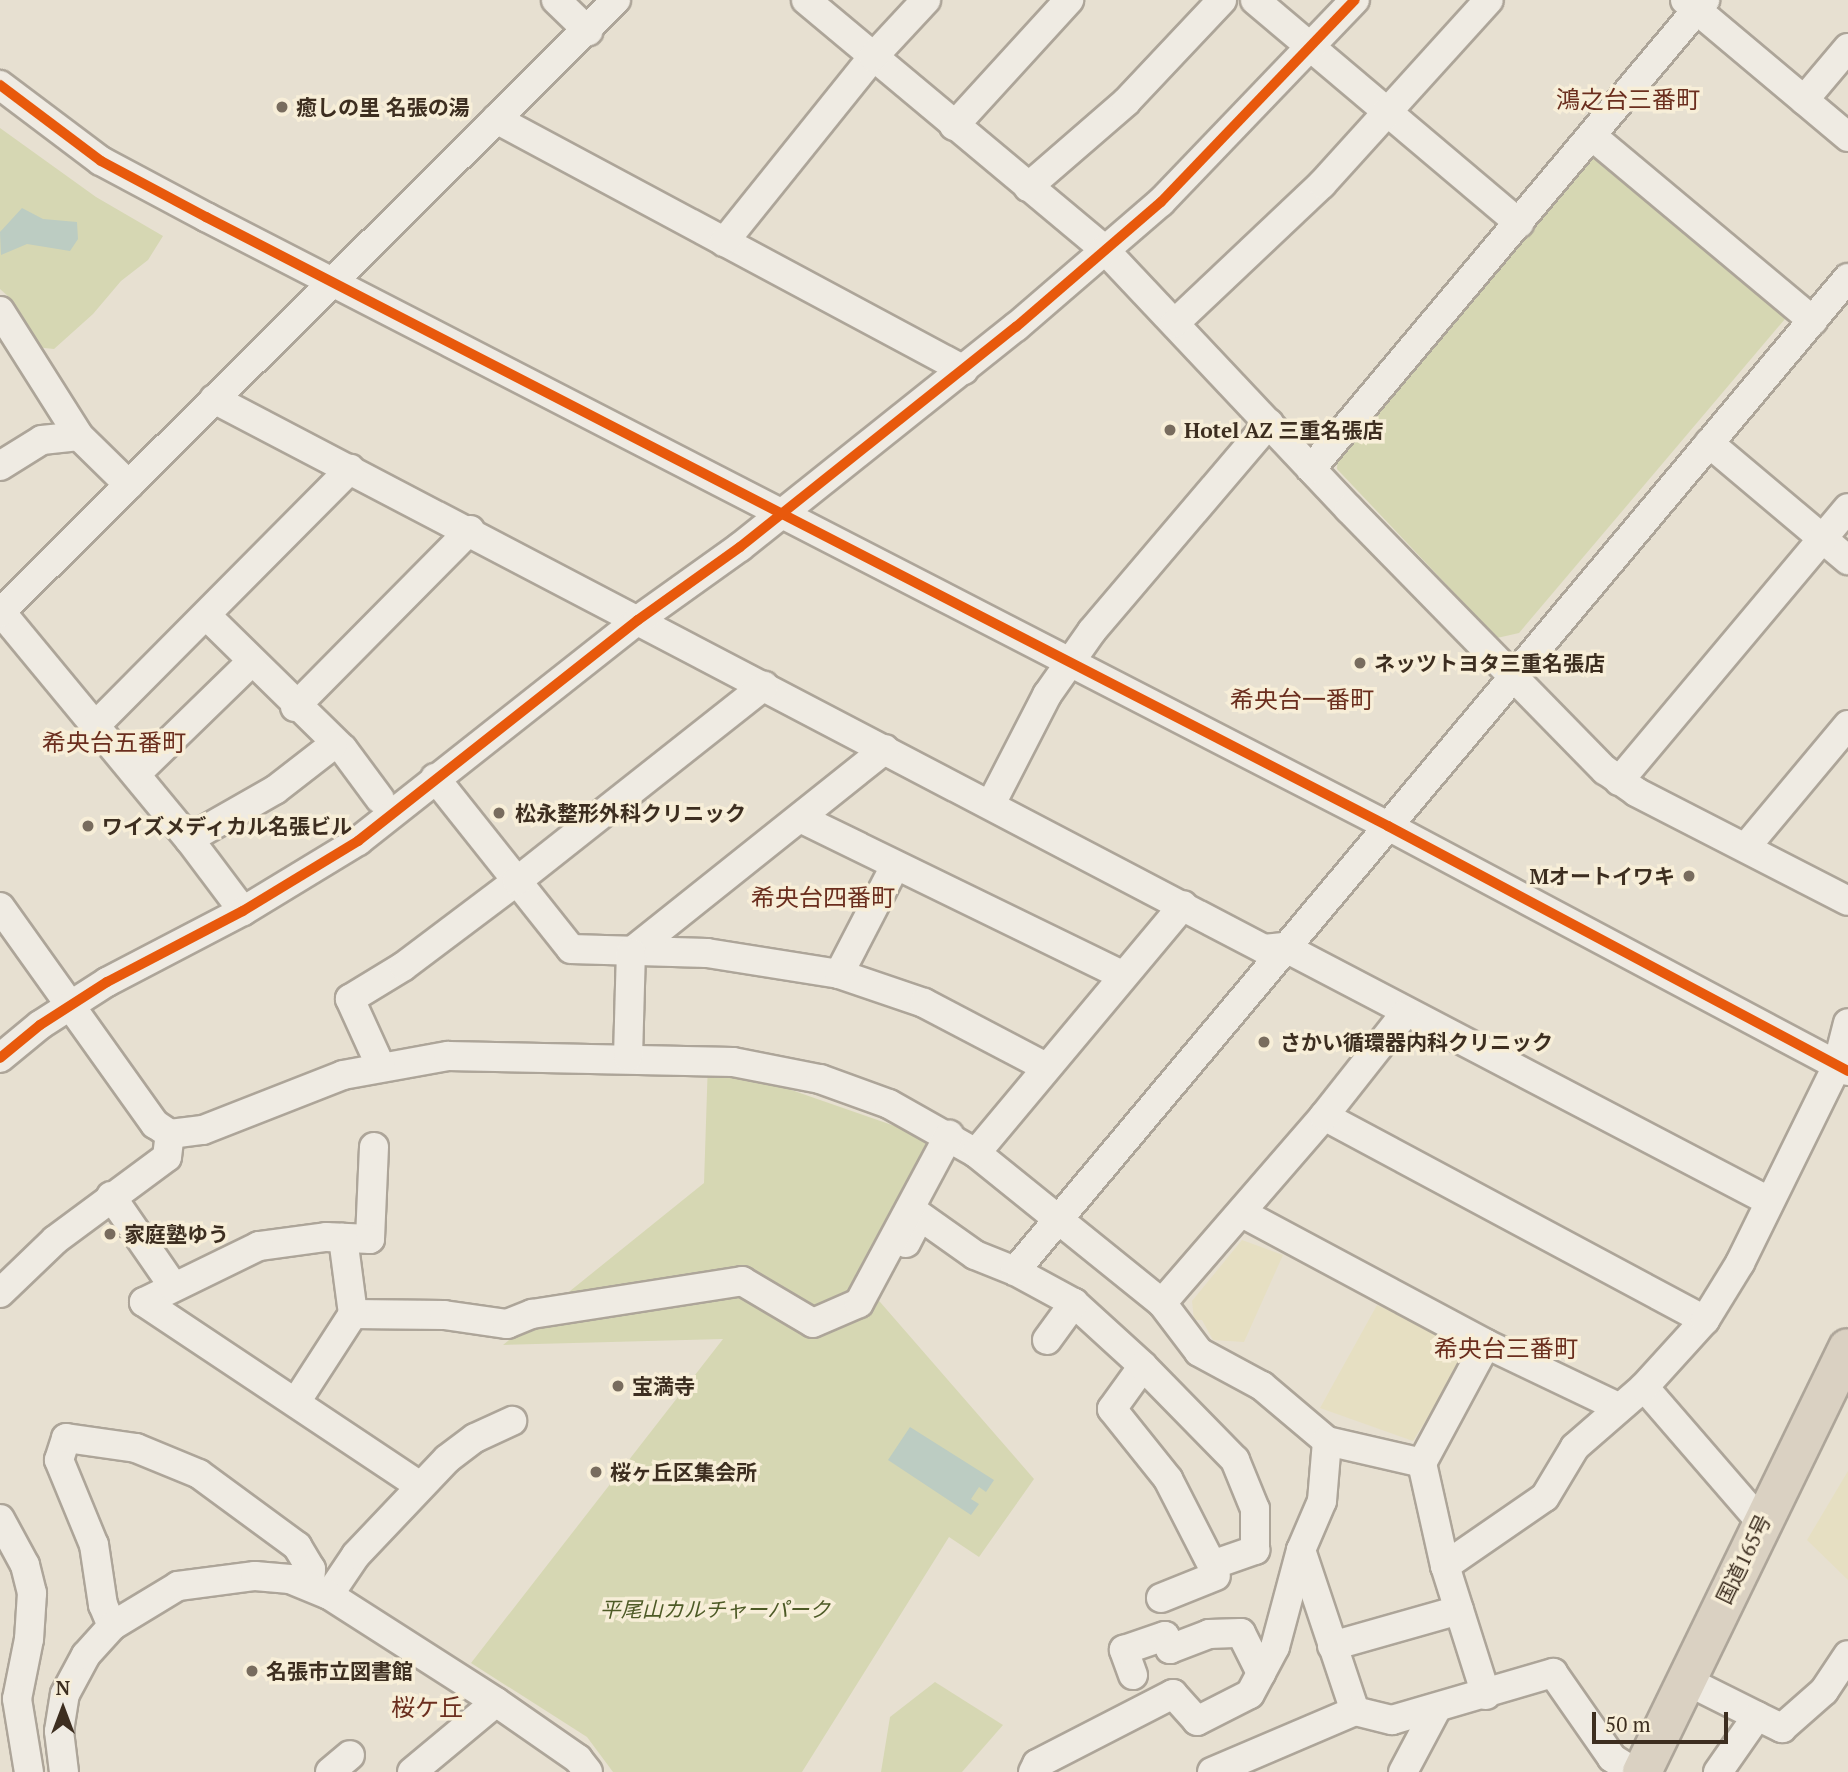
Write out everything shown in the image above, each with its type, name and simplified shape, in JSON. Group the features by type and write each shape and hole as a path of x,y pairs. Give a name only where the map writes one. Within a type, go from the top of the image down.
{"highway":[{"name":"国道165号","path":"1642,1772 1761,1522 1848,1348"}],"street":[{"path":"556,0 588,31"},
{"path":"243,911 136,774 0,613 496,119 588,31 616,0"},
{"path":"806,0 1104,249 1511,678 1619,781 1848,901"},
{"path":"724,242 873,57 926,0"},
{"path":"954,126 1069,0"},
{"path":"1028,187 1126,102 1222,0"},
{"path":"1255,0 1519,223"},
{"path":"0,1058 71,1005 243,911 359,841 435,778 638,620 783,513 964,370 1161,202 1312,48 1355,0"},
{"path":"1175,323 1304,202 1489,0"},
{"path":"1311,469 1592,136 1696,3 1848,137"},
{"path":"1804,100 1848,48"},
{"path":"0,85 101,161 783,513 1069,665 1388,826 1842,1069"},
{"path":"496,119 964,370"},
{"path":"1592,136 1813,321"},
{"path":"1015,1271 1059,1215 1848,278"},
{"path":"0,311 79,436 129,485"},
{"path":"214,399 470,530 1264,948 1284,947 1767,1200"},
{"path":"991,804 1047,695 1092,631 1269,423"},
{"path":"0,467 42,440 79,436"},
{"path":"1709,443 1848,560"},
{"path":"96,725 351,469"},
{"path":"1619,781 1848,508"},
{"path":"295,706 470,530"},
{"path":"207,615 250,663 333,745 343,750 380,799"},
{"path":"136,774 250,663"},
{"path":"381,1067 350,999 404,966 517,881 764,685"},
{"path":"1746,847 1848,725"},
{"path":"189,839 275,790 333,745"},
{"path":"628,1057 631,952 885,748"},
{"path":"435,778 571,949 720,954 839,974 924,1003 1046,1067"},
{"path":"800,818 894,868 1122,975"},
{"path":"839,974 894,868"},
{"path":"976,1153 1183,905"},
{"path":"0,907 155,1124 170,1134 203,1130 309,1086 381,1067 482,1054 733,1062 820,1079 889,1104 949,1135 976,1153 1059,1215 1162,1303 1199,1352 1262,1386 1327,1441 1422,1463"},
{"path":"1162,1303 1324,1116 1406,1012"},
{"path":"1445,1566 1545,1497 1575,1447 1644,1387 1705,1320 1740,1263 1767,1200 1842,1069 1848,1023"},
{"path":"1324,1116 1705,1320"},
{"path":"0,1293 33,1258 111,1196 167,1157 170,1134"},
{"path":"354,1314 444,1315 507,1324 532,1314 741,1281 813,1323 859,1303 949,1135"},
{"path":"374,1147 370,1239 343,1238 259,1246 144,1302 420,1486"},
{"path":"111,1196 173,1286"},
{"path":"1242,1213 1486,1344 1618,1407"},
{"path":"853,1305 870,1312 920,1216 975,1255 1015,1271 1074,1303 1143,1366 1223,1446 1251,1489 1258,1532 1255,1550 1217,1578 1161,1598"},
{"path":"296,1402 354,1314 343,1238"},
{"path":"1047,1340 1074,1303"},
{"path":"1486,1344 1422,1463 1445,1566 1486,1695"},
{"path":"1143,1366 1112,1409 1168,1479 1217,1578"},
{"path":"1644,1387 1761,1522"},
{"path":"320,1590 420,1486 475,1438 512,1421"},
{"path":"112,1626 103,1605 94,1545 59,1460 66,1438 136,1448 199,1474 297,1546 312,1569 320,1590"},
{"path":"1034,1772 1037,1764 1173,1695 1197,1721 1250,1694 1275,1647 1301,1550 1322,1501 1327,1441"},
{"path":"0,1519 25,1565 32,1593 29,1639 17,1699 29,1772"},
{"path":"1301,1550 1355,1711"},
{"path":"64,1772 58,1731 65,1694 86,1655 112,1626 178,1586 198,1581 255,1576 320,1590 496,1702 578,1759 588,1772"},
{"path":"1332,1646 1459,1609"},
{"path":"1133,1675 1124,1650 1165,1636 1170,1649 1209,1634 1241,1633 1261,1673"},
{"path":"1685,1681 1782,1728 1824,1691 1848,1655"},
{"path":"1212,1772 1355,1711 1392,1720 1486,1695 1553,1673 1612,1758 1634,1772"},
{"path":"412,1772 496,1702"},
{"path":"1404,1772 1437,1709"},
{"path":"1718,1772 1757,1716"}],"shaded area":[{"path":"22,208 43,219 77,222 78,239 70,251 27,244 1,255 0,232"},
{"path":"1242,1240 1283,1255 1244,1342 1213,1340 1202,1320 1194,1320 1192,1301"},
{"path":"1377,1305 1471,1348 1413,1441 1320,1408"},
{"path":"910,1427 994,1480 986,1492 979,1487 971,1499 979,1504 971,1515 888,1460"},
{"path":"1848,1471 1848,1580 1807,1540"}],"green space":[{"path":"0,128 96,197 163,236 148,260 121,281 93,314 54,349 35,347 9,297 0,289"},
{"path":"1587,155 1601,155 1790,313 1519,633 1497,638 1337,469 1338,454"},
{"name":"平尾山カルチャーパーク","path":"708,1061 932,1139 867,1287 1034,1479 979,1557 949,1537 802,1772 613,1772 587,1737 471,1663 723,1339 503,1345 704,1183"},
{"path":"935,1682 1003,1725 962,1772 881,1772 890,1717"}],"cycle path":[{"path":"0,1058 40,1025 107,982 243,911 358,841 638,620 740,547 1016,327 1161,202 1355,0"},
{"path":"0,85 101,161 1388,826 1848,1071"}],"place":[{"name":"癒しの里 名張の湯","path":"282,107"},
{"name":"Hotel AZ 三重名張店","path":"1170,430"},
{"name":"ネッツトヨタ三重名張店","path":"1360,663"},
{"name":"松永整形外科クリニック","path":"499,813"},
{"name":"ワイズメディカル名張ビル","path":"88,826"},
{"name":"Mオートイワキ","path":"1689,876"},
{"name":"さかい循環器内科クリニック","path":"1264,1042"},
{"name":"家庭塾ゆう","path":"110,1234"},
{"name":"宝満寺","path":"618,1386"},
{"name":"桜ヶ丘区集会所","path":"596,1472"},
{"name":"名張市立図書館","path":"252,1671"}],"district":[{"name":"鴻之台三番町","path":"1628,100"},
{"name":"希央台一番町","path":"1302,700"},
{"name":"希央台五番町","path":"114,743"},
{"name":"希央台四番町","path":"823,898"},
{"name":"希央台三番町","path":"1506,1349"},
{"name":"桜ケ丘","path":"427,1708"}]}
